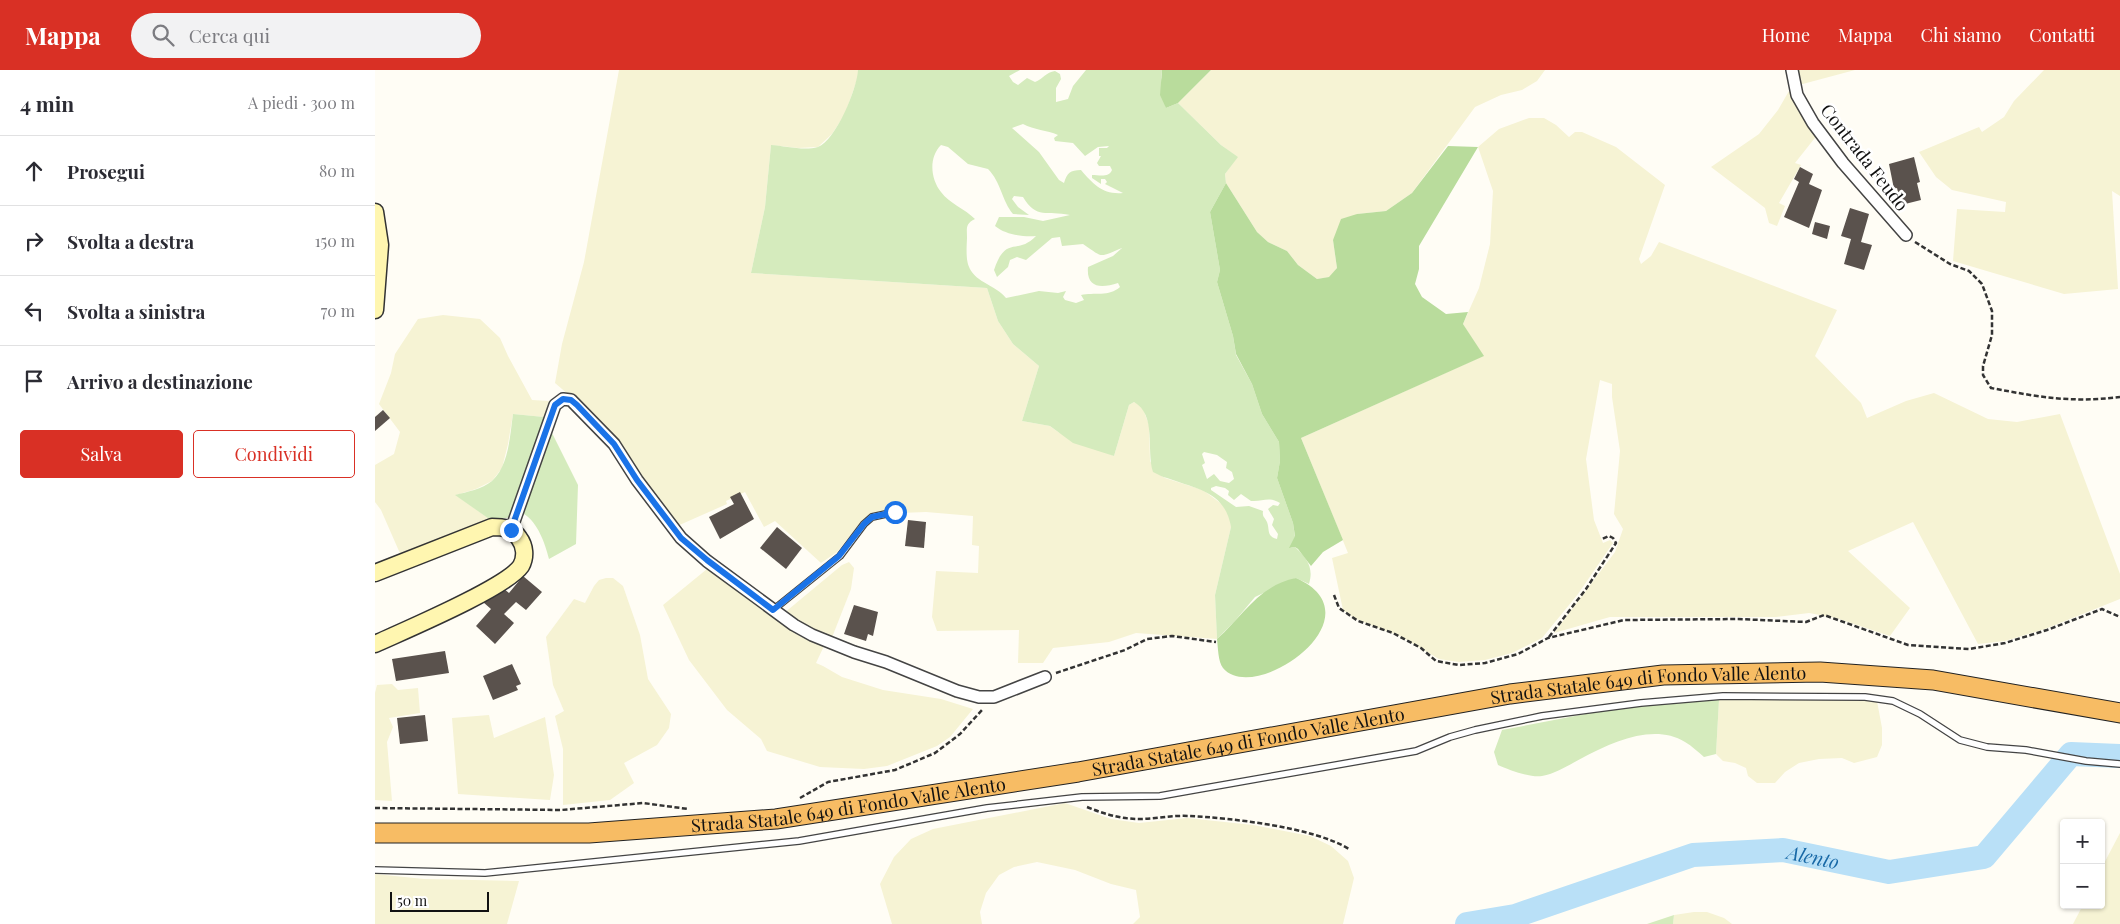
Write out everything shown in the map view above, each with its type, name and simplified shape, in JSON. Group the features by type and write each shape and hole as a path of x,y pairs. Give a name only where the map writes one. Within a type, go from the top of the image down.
{"highway":[{"name":"Strada Statale 649 di Fondo Valle Alento","path":"375,834 589,833 776,819 1078,772 1510,694 1663,675 1819,672 1933,680 2120,713"}],"main road":[{"path":"375,212 380,244 375,310"},
{"path":"375,573 484,529 502,527 511,530 516,534 524,548 520,567 512,575 483,593 375,644"}],"street":[{"name":"Contrada Feudo","path":"1792,70 1797,96 1813,123 1843,163 1905,236"},
{"path":"511,530 555,405 563,399 571,400 614,444 637,480 681,538 773,610 812,635 957,691 979,697 994,697 1045,677"}],"lane":[{"path":"773,610 839,556 864,524 872,517 895,512"},
{"path":"375,870 485,873 799,841 987,808 1068,798 1160,796 1416,751 1450,737 1475,730 1542,716 1641,703 1723,696 1865,697 1893,701 1920,714 1960,740 1987,747 2025,750 2086,761 2120,764"}],"path":[{"path":"1905,236 1950,264 1969,271 1982,284 1992,311 1992,335 1983,366 1983,375 1991,388 2041,398 2073,401 2120,397"},
{"path":"1548,638 1586,589 1611,551 1615,543 1613,538 1609,536 1602,539"},
{"path":"1334,595 1339,608 1347,615 1421,648 1436,660 1459,665 1485,663 1518,654 1548,638 1624,620 1738,619 1806,622 1825,615 1908,645 1969,649 2005,643 2102,610 2120,617"},
{"path":"1045,677 1093,662 1147,640 1172,636 1217,642"},
{"path":"793,802 828,782 895,770 935,753 960,734 994,697"},
{"path":"1068,798 1107,815 1138,819 1187,816 1253,823 1311,833 1340,844 1349,850"},
{"path":"375,808 561,810 643,803 692,809"}],"shaded area":[{"path":"619,70 858,70 858,77 845,114 832,134 818,147 798,148 771,145 765,207 751,273 987,288 998,321 1013,344 1039,366 1022,421 1050,426 1058,432 1114,456 1129,405 1134,402 1142,406 1149,425 1150,461 1157,473 1165,478 1203,490 1223,505 1230,517 1231,527 1215,595 1217,639 1136,633 1109,642 1053,648 1043,663 1018,663 1019,630 937,631 932,617 936,571 978,573 979,546 972,545 973,516 926,512 874,514 859,524 837,552 821,563 775,521 764,527 745,492 726,501 727,504 675,527 604,425 555,383 562,344 584,262"},
{"path":"1211,70 1545,70 1537,81 1522,90 1501,95 1475,107 1412,193 1386,211 1357,214 1333,240 1337,268 1330,277 1317,279 1298,265 1287,251 1268,242 1257,232 1226,183 1225,174 1237,157 1221,145 1178,103"},
{"path":"1797,70 1855,70 1799,85"},
{"path":"2044,70 2120,70 2120,196 2112,191 2118,289 2064,294 1953,261 1957,209 2005,212 2006,202 1952,190 1936,177 1919,152 1979,127 1982,132 2004,117 2014,101"},
{"path":"1789,91 1818,134 1795,163 1801,165 1779,203 1785,206 1777,226 1769,223 1765,208 1711,167 1759,134 1778,110"},
{"path":"1529,118 1544,118 1556,125 1569,137 1575,132 1582,132 1616,147 1665,185 1639,259 1641,264 1651,256 1659,242 1837,310 1815,356 1861,403 1867,418 1906,401 1934,393 1988,419 2017,422 2060,414 2120,574 2120,599 2045,629 2005,641 1978,644 1913,522 1848,551 1910,608 1890,636 1836,618 1809,613 1776,617 1610,617 1554,633 1615,552 1623,529 1614,514 1620,451 1612,397 1612,384 1600,380 1586,459 1594,520 1603,543 1610,540 1613,543 1578,594 1542,638 1512,653 1485,660 1459,662 1439,659 1400,636 1354,618 1343,610 1332,558 1348,553 1301,438 1483,356 1463,324 1479,288 1490,244 1493,191 1478,147 1499,129"},
{"path":"443,315 480,319 500,338 532,400 549,401 544,417 513,414 502,468 492,481 476,489 456,495 492,521 402,558 381,510 375,502 375,465 394,454 400,432 379,404 391,373 395,354 418,319"},
{"path":"849,562 854,568 851,589 831,640 783,614 842,565"},
{"path":"707,569 801,637 824,646 816,663 842,677 883,690 941,699 973,709 950,737 937,746 887,766 864,769 820,767 767,751 761,739 727,710 689,660 663,605"},
{"path":"613,578 623,586 640,635 648,679 671,714 669,728 657,745 624,763 634,783 610,800 563,805 563,749 555,716 564,711 553,685 546,637 574,599 585,603 599,580"},
{"path":"392,684 398,690 418,688 420,713 389,718 393,727 387,742 392,801 375,800 375,693 377,685"},
{"path":"1856,698 1877,701 1882,728 1882,745 1877,757 1854,763 1842,758 1819,759 1799,763 1785,772 1775,783 1757,783 1748,776 1746,768 1735,763 1723,761 1716,754 1719,700"},
{"path":"489,715 494,738 545,717 554,775 550,800 458,794 452,718"},
{"path":"1065,803 1111,819 1139,823 1187,818 1253,825 1310,836 1331,846 1348,861 1354,878 1343,924 1133,924 1140,917 1136,890 1111,884 1075,870 1037,862 1014,867 999,875 986,893 980,912 982,924 892,924 880,884 894,857 911,839 933,829"},
{"path":"2120,833 2120,924 2073,924 2081,909 2105,909 2105,861"},
{"path":"375,874 424,879 519,881 507,924 375,924"},
{"path":"1707,912 1724,918 1732,924 1673,924 1674,915"}],"green space":[{"path":"858,70 1020,70 1009,76 1018,85 1027,78 1035,82 1055,71 1060,74 1061,79 1056,88 1056,102 1068,99 1073,86 1086,70 1162,70 1161,78 1166,108 1178,103 1221,145 1238,157 1225,174 1226,183 1210,212 1220,270 1217,282 1233,336 1236,355 1252,384 1262,414 1279,442 1280,461 1277,478 1293,523 1295,537 1290,548 1295,547 1308,564 1311,573 1309,584 1296,578 1255,597 1217,639 1215,595 1231,527 1223,506 1208,493 1153,472 1146,415 1134,402 1129,405 1114,456 1073,443 1050,426 1022,421 1039,366 1013,344 998,321 987,288 751,273 765,207 771,145 807,149 818,147 825,142 832,135 850,101","holes":["1023,124 1054,133 1058,135 1054,138 1055,141 1073,143 1085,156 1098,147 1109,146 1107,148 1099,148 1099,156 1101,156 1097,163 1099,166 1110,166 1111,173 1101,176 1092,175 1092,178 1101,184 1101,179 1105,179 1107,182 1105,184 1123,193 1110,192 1099,188 1081,170 1069,173 1064,183 1059,180 1039,152 1012,128","941,145 948,147 968,164 988,169 996,180 1013,214 1029,215 1018,207 1012,199 1014,196 1023,197 1033,209 1043,213 1070,215 1043,221 1024,217 999,217 995,226 1004,232 1015,235 1036,236 1023,245 1012,247 1003,252 994,270 997,277 1008,267 1010,260 1017,257 1026,260 1052,238 1060,237 1062,246 1083,244 1101,255 1109,254 1122,248 1113,256 1088,267 1088,274 1092,283 1101,286 1118,283 1120,287 1111,292 1081,295 1084,300 1076,303 1065,300 1063,297 1066,291 1058,293 1039,291 1006,298 980,280 974,275 967,259 967,227 975,219 948,199 937,186 932,168 934,155","1204,452 1217,455 1227,462 1226,468 1232,472 1234,479 1229,483 1220,481 1214,474 1207,479 1202,465 1205,463 1202,454","1216,486 1225,488 1229,491 1228,495 1234,500 1241,494 1251,501 1269,500 1280,503 1278,506 1273,505 1268,509 1274,519 1272,525 1278,534 1277,539 1271,536 1263,511 1249,506 1236,507 1211,490 1211,488"]},
{"path":"1162,70 1211,70 1178,103 1166,108 1160,95"},
{"path":"1448,146 1478,147 1419,246 1419,269 1415,284 1422,297 1446,314 1468,312 1463,324 1484,356 1301,438 1343,540 1323,552 1311,566 1298,549 1295,547 1289,548 1295,536 1293,523 1277,478 1280,461 1279,442 1262,414 1252,384 1236,354 1233,336 1217,282 1220,270 1210,212 1226,183 1257,232 1268,242 1287,251 1298,265 1317,279 1329,277 1337,268 1333,240 1341,219 1357,214 1386,211 1412,193"},
{"path":"513,414 544,417 578,485 576,544 549,559 537,528 524,514 492,521 455,495 484,486 498,475 508,450"},
{"path":"1296,578 1319,594 1325,613 1319,633 1304,652 1283,666 1260,675 1239,677 1223,668 1219,658 1217,639 1261,594 1283,582"},
{"path":"1719,700 1716,754 1704,757 1688,744 1673,737 1647,734 1595,751 1559,771 1548,775 1532,776 1498,765 1494,752 1502,730 1601,711 1666,703"},
{"path":"1674,915 1673,924 1647,924"}],"building":[{"path":"1914,157 1920,182 1917,183 1921,200 1901,205 1897,188 1894,189 1889,164"},
{"path":"1800,167 1813,174 1809,184 1822,190 1809,228 1784,217 1799,182 1794,179"},
{"path":"1850,208 1869,214 1861,242 1872,245 1864,270 1844,264 1851,239 1841,236"},
{"path":"1815,222 1830,226 1827,239 1812,234"},
{"path":"383,410 390,418 375,431 375,417"},
{"path":"740,492 754,519 720,539 709,517 734,504 730,497"},
{"path":"908,520 926,522 924,548 905,546"},
{"path":"777,527 802,548 786,569 760,548"},
{"path":"523,576 542,592 526,610 516,602 504,614 514,623 495,644 476,626 491,609 483,602 499,585 509,593"},
{"path":"854,605 878,612 873,636 868,634 866,641 844,634"},
{"path":"445,651 449,673 396,681 392,659"},
{"path":"512,664 521,684 516,686 518,690 493,700 483,676"},
{"path":"425,715 428,741 400,744 397,718"}],"waterway":[{"name":"Alento","path":"1467,924 1515,916 1693,855 1783,850 1889,872 1984,857 2071,754 2120,756"}],"route":[{"path":"511,530 555,405 563,399 571,400 577,405 614,444 637,480 681,538 773,610 839,556 849,546 864,524 872,517 895,512"}]}
